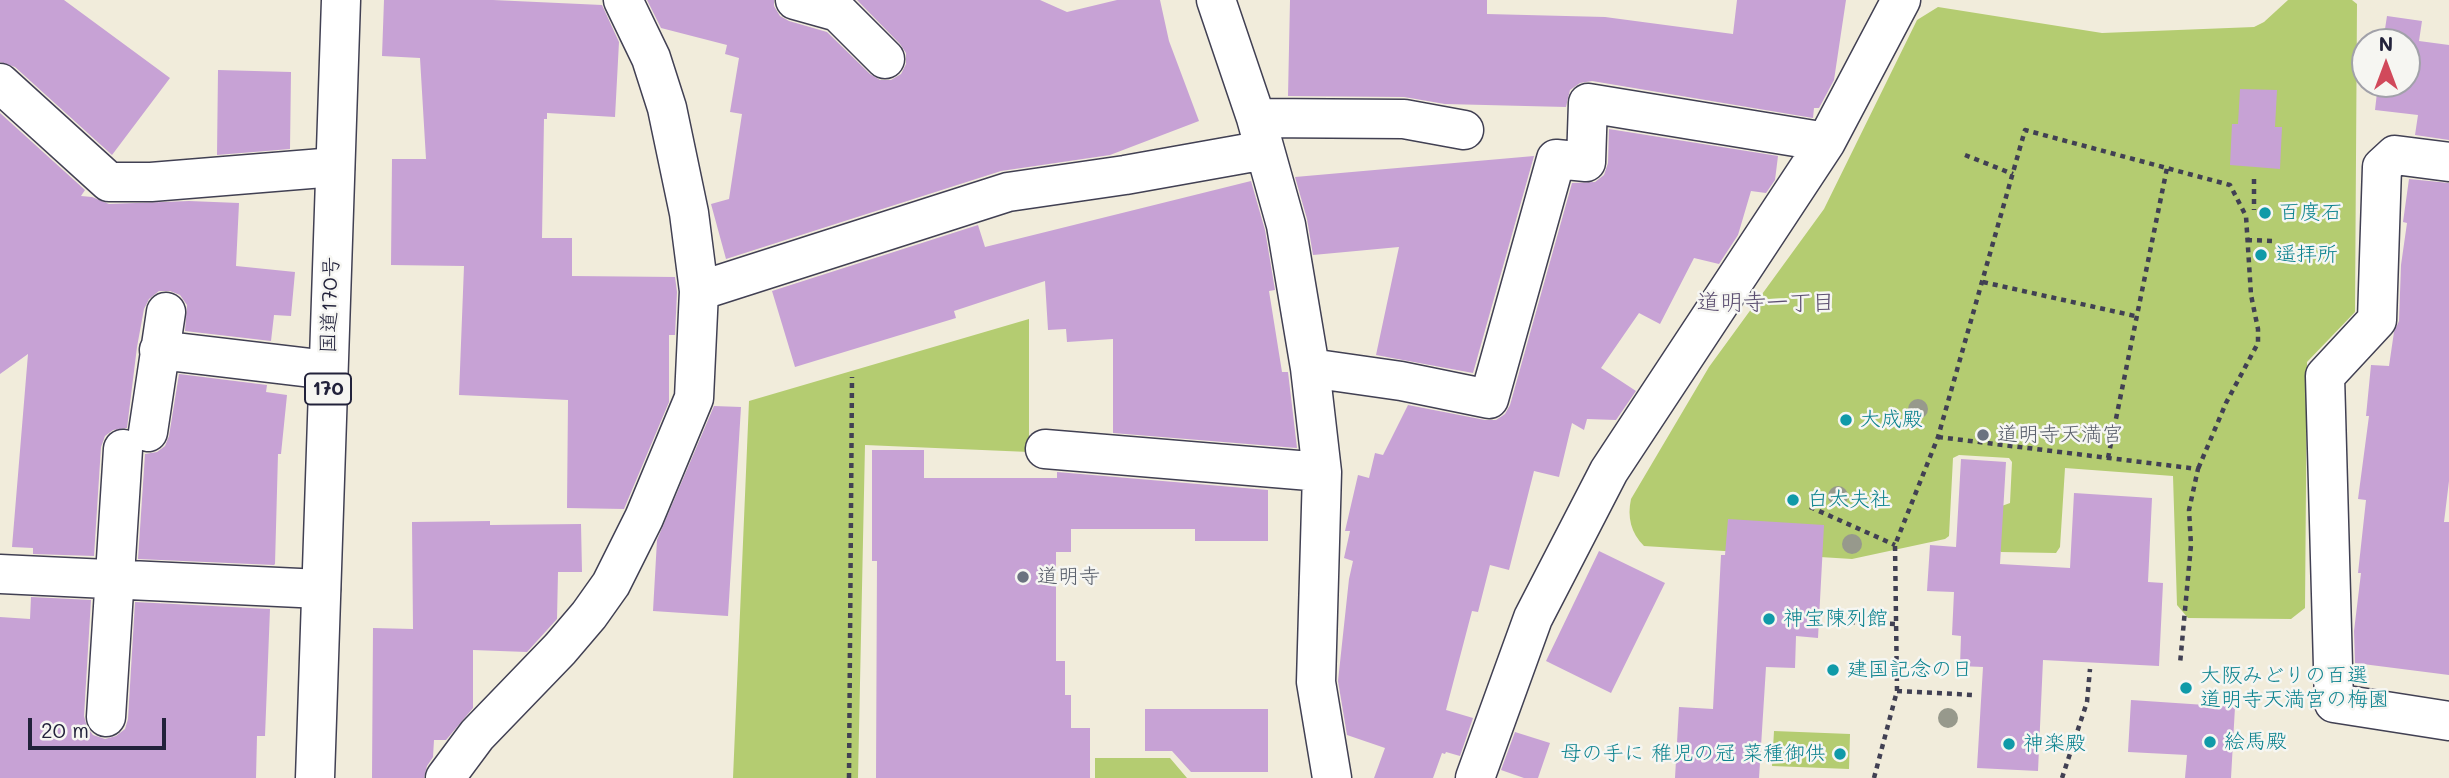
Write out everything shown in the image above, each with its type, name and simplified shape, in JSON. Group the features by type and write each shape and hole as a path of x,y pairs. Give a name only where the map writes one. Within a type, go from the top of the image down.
{"main road":[{"name":"国道170号","path":"315,778 341,0"},
{"path":"444,778 477,734 567,640 611,584 644,518 694,398 699,291 689,213 667,108 651,58 623,0"},
{"path":"795,0 838,12 886,59"},
{"path":"1216,0 1260,134 1286,225 1310,368 1322,472 1316,682 1332,778"},
{"path":"1475,778 1533,618 1609,471 1826,142 1901,0"},
{"path":"0,83 109,182 151,182 335,167"},
{"path":"1310,368 1401,381 1489,399 1556,159 1586,162 1588,103 1826,142"},
{"path":"699,291 1008,192 1125,175 1260,134 1404,118 1464,130"},
{"path":"2449,162 2395,155 2382,167 2377,320 2325,376 2334,703 2449,721"},
{"path":"106,717 115,579 136,440 166,312"},
{"path":"159,350 328,370"},
{"path":"1045,449 1322,472"},
{"path":"0,574 321,589"}],"path":[{"path":"1874,778 1897,691 1895,545 1938,437 2025,130 2230,186 2246,216 2251,295 2258,343 2226,403 2198,469 2189,510 2191,545 2180,664"},
{"path":"1965,155 2013,174"},
{"path":"2108,458 2167,168"},
{"path":"2255,179 2255,210"},
{"path":"2247,240 2274,241"},
{"path":"1983,282 2135,316"},
{"path":"849,778 852,377"},
{"path":"1938,437 2198,469"},
{"path":"1810,507 1895,545"},
{"path":"1829,621 1896,624"},
{"path":"2062,778 2087,702 2090,669"},
{"path":"1897,691 1974,695"}],"green space":[{"name":"道明寺天満宮","path":"2288,0 2352,0 2357,4 2357,28 2351,28 2351,98 2356,98 2355,312 2307,362 2305,608 2291,619 2188,618 2177,605 2173,476 2065,468 2060,547 2056,553 2001,552 1996,546 1999,507 2010,503 2012,462 2009,458 1959,455 1953,458 1949,536 1945,539 1852,559 1644,546 1631,524 1631,499 1709,367 1824,209 1917,20 1938,7 2102,33 2254,27 2264,22"},
{"path":"1029,319 1029,452 865,445 858,778 733,778 749,401"},
{"path":"1774,731 1850,734 1849,769 1772,766"},
{"path":"1095,758 1170,758 1187,778 1095,778"}],"building":[{"path":"0,0 64,0 170,78 112,155 15,67 0,62"},
{"path":"384,0 493,0 602,5 619,42 615,117 547,113 547,119 544,119 542,238 572,238 572,276 675,277 675,335 669,335 669,402 624,509 567,508 568,400 459,395 464,266 391,265 392,159 426,159 420,58 382,56"},
{"path":"647,0 774,0 774,6 780,16 827,32 870,74 880,80 891,80 901,74 906,64 906,53 857,0 1040,0 1067,12 1117,0 1160,0 1169,41 1199,121 1110,155 1001,171 726,259 711,204 729,199 742,114 730,112 739,58 725,54 727,45 661,28"},
{"path":"1290,0 1487,0 1487,14 1605,17 1733,34 1737,0 1846,0 1834,80 1819,108 1814,108 1813,118 1592,81 1580,83 1570,90 1566,107 1445,104 1404,97 1288,96"},
{"path":"2387,16 2422,21 2421,28 2385,28"},
{"path":"2421,41 2449,45 2449,140 2415,135 2418,115 2375,110 2376,98 2421,98"},
{"path":"218,70 291,72 290,149 217,155"},
{"path":"2240,89 2277,90 2275,127 2282,127 2280,169 2230,165 2232,124 2238,124"},
{"path":"0,113 85,190 81,196 109,204 189,201 239,203 236,266 295,272 291,316 274,315 271,341 185,331 187,305 180,295 159,291 149,299 144,309 137,347 127,428 113,430 105,436 101,447 94,556 33,554 33,548 12,547 28,354 0,374"},
{"path":"1609,129 1778,156 1775,180 1766,193 1751,191 1738,235 1719,264 1694,258 1660,324 1639,313 1601,368 1636,391 1616,420 1587,419 1584,430 1572,423 1559,477 1534,471 1509,570 1490,565 1478,612 1472,611 1446,710 1473,718 1460,756 1442,753 1433,778 1374,778 1385,748 1347,735 1338,681 1353,561 1344,558 1350,531 1345,531 1358,475 1369,478 1375,453 1383,455 1408,405 1485,420 1496,420 1505,414 1510,405 1572,183 1595,182 1604,175 1608,163"},
{"path":"1534,156 1473,373 1376,355 1399,247 1313,255 1307,219 1295,177"},
{"path":"2409,179 2449,183 2449,481 2444,522 2449,522 2449,675 2355,663 2354,631 2366,500 2358,499 2369,416 2366,416 2371,365 2389,366 2394,332 2399,321 2401,265 2407,223 2403,222"},
{"path":"1251,181 1265,230 1275,290 1269,291 1282,372 1288,372 1297,448 1113,433 1113,339 1067,342 1066,329 1048,330 1045,281 954,311 956,318 795,367 772,291 978,225 985,247"},
{"path":"179,374 267,385 266,392 287,395 281,454 278,454 274,565 138,559 145,454 157,452 165,446"},
{"path":"714,406 741,407 728,616 653,611 657,540"},
{"path":"872,450 924,450 924,478 1057,478 1057,472 1268,490 1268,541 1195,541 1195,529 1071,529 1071,552 1056,552 1056,661 1065,661 1065,695 1071,695 1071,728 1090,728 1090,778 876,778 877,561 872,561"},
{"path":"1961,459 2006,462 2000,564 2070,568 2074,493 2152,498 2148,582 2163,583 2159,666 2043,660 2038,771 1977,768 1983,667 1960,666 1961,636 1952,635 1954,592 1927,591 1930,545 1956,547"},
{"path":"1728,519 1824,525 1818,638 1796,636 1795,668 1766,667 1759,778 1675,778 1679,707 1713,709 1721,555 1725,555"},
{"path":"490,521 490,525 581,524 582,572 558,572 557,619 527,652 473,650 473,708 446,740 434,740 433,757 424,778 372,778 373,628 413,629 412,522"},
{"path":"1599,551 1665,583 1611,693 1546,661"},
{"path":"31,597 91,600 84,716 93,735 105,739 116,736 125,729 128,719 135,602 270,609 265,736 257,736 256,778 0,778 0,617 30,619"},
{"path":"2131,700 2235,707 2231,778 2185,778 2187,755 2128,752"},
{"path":"1145,709 1268,709 1268,772 1191,772 1172,751 1145,751"},
{"path":"1515,732 1550,743 1538,778 1524,778 1501,770"}],"place":[{"name":"百度石","path":"2265,213"},
{"name":"遥拝所","path":"2261,255"},
{"name":"大成殿","path":"1846,420"},
{"name":"道明寺天満宮","path":"1983,435"},
{"name":"白太夫社","path":"1793,500"},
{"name":"道明寺","path":"1023,577"},
{"name":"神宝陳列館","path":"1769,619"},
{"name":"建国記念の日","path":"1833,670"},
{"name":"大阪みどりの百選 道明寺天満宮の梅園","path":"2186,688"},
{"name":"絵馬殿","path":"2210,742"},
{"name":"神楽殿","path":"2009,744"},
{"name":"母の手に 稚児の冠 菜種御供","path":"1840,754"}],"district":[{"name":"道明寺一丁目","path":"1766,303"}]}
